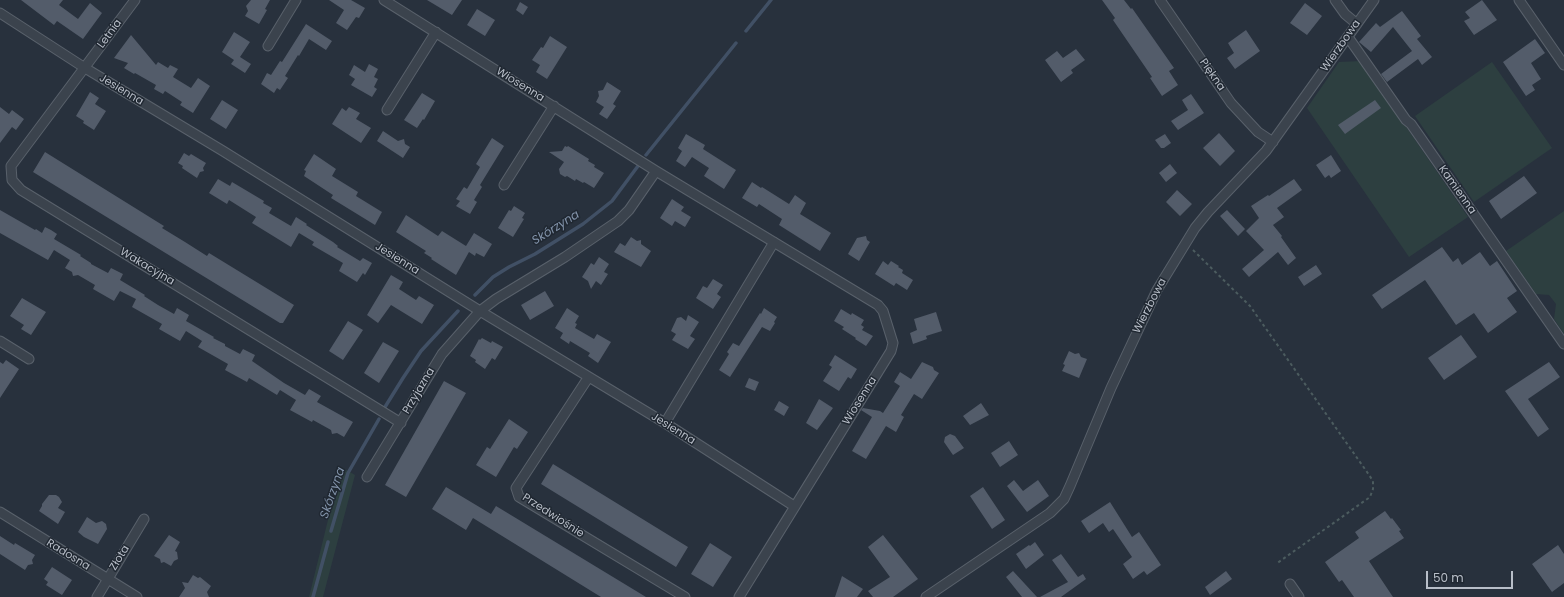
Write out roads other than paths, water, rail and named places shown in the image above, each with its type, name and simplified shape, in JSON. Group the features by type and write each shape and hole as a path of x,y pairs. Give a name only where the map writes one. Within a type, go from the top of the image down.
{"street":[{"name":"Letnia","path":"85,68 135,0"},
{"path":"268,46 296,0"},
{"name":"Wiosenna","path":"384,0 656,170 878,305 883,311 893,343 892,351 794,506 739,597"},
{"name":"Piękna","path":"1160,0 1231,103 1253,127 1273,142"},
{"path":"1335,0 1345,14 1357,24"},
{"name":"Wierzbowa","path":"926,597 1050,513 1060,504 1070,486 1111,388 1157,290 1195,228 1273,142 1374,0"},
{"path":"1519,0 1564,65"},
{"name":"Jesienna","path":"0,13 85,68 229,155 588,378 665,423 794,506"},
{"path":"387,110 436,32"},
{"name":"Kamienna","path":"1348,37 1406,120 1411,124 1564,344"},
{"name":"Wakacyjna","path":"85,68 11,166 12,180 21,190 400,423"},
{"path":"504,185 554,106"},
{"path":"480,311 618,222 629,210 656,170"},
{"path":"665,423 774,242"},
{"name":"Przyjazna","path":"367,477 442,354 480,311"},
{"path":"0,341 29,359"},
{"name":"Przedwiośnie","path":"588,378 516,488 519,497 685,597"},
{"name":"Radosna","path":"0,512 137,597"},
{"name":"Złota","path":"96,597 144,519"},
{"path":"1290,584 1299,597"}],"waterway":[{"name":"Skórzyna","path":"746,31 771,0"},
{"name":"Skórzyna","path":"646,155 736,43"},
{"name":"Skórzyna","path":"475,295 493,277 535,254 583,224 612,201 638,166"},
{"name":"Skórzyna","path":"385,407 421,351 458,311"},
{"name":"Skórzyna","path":"331,531 348,473 379,419"},
{"name":"Skórzyna","path":"313,597 328,542"}]}
